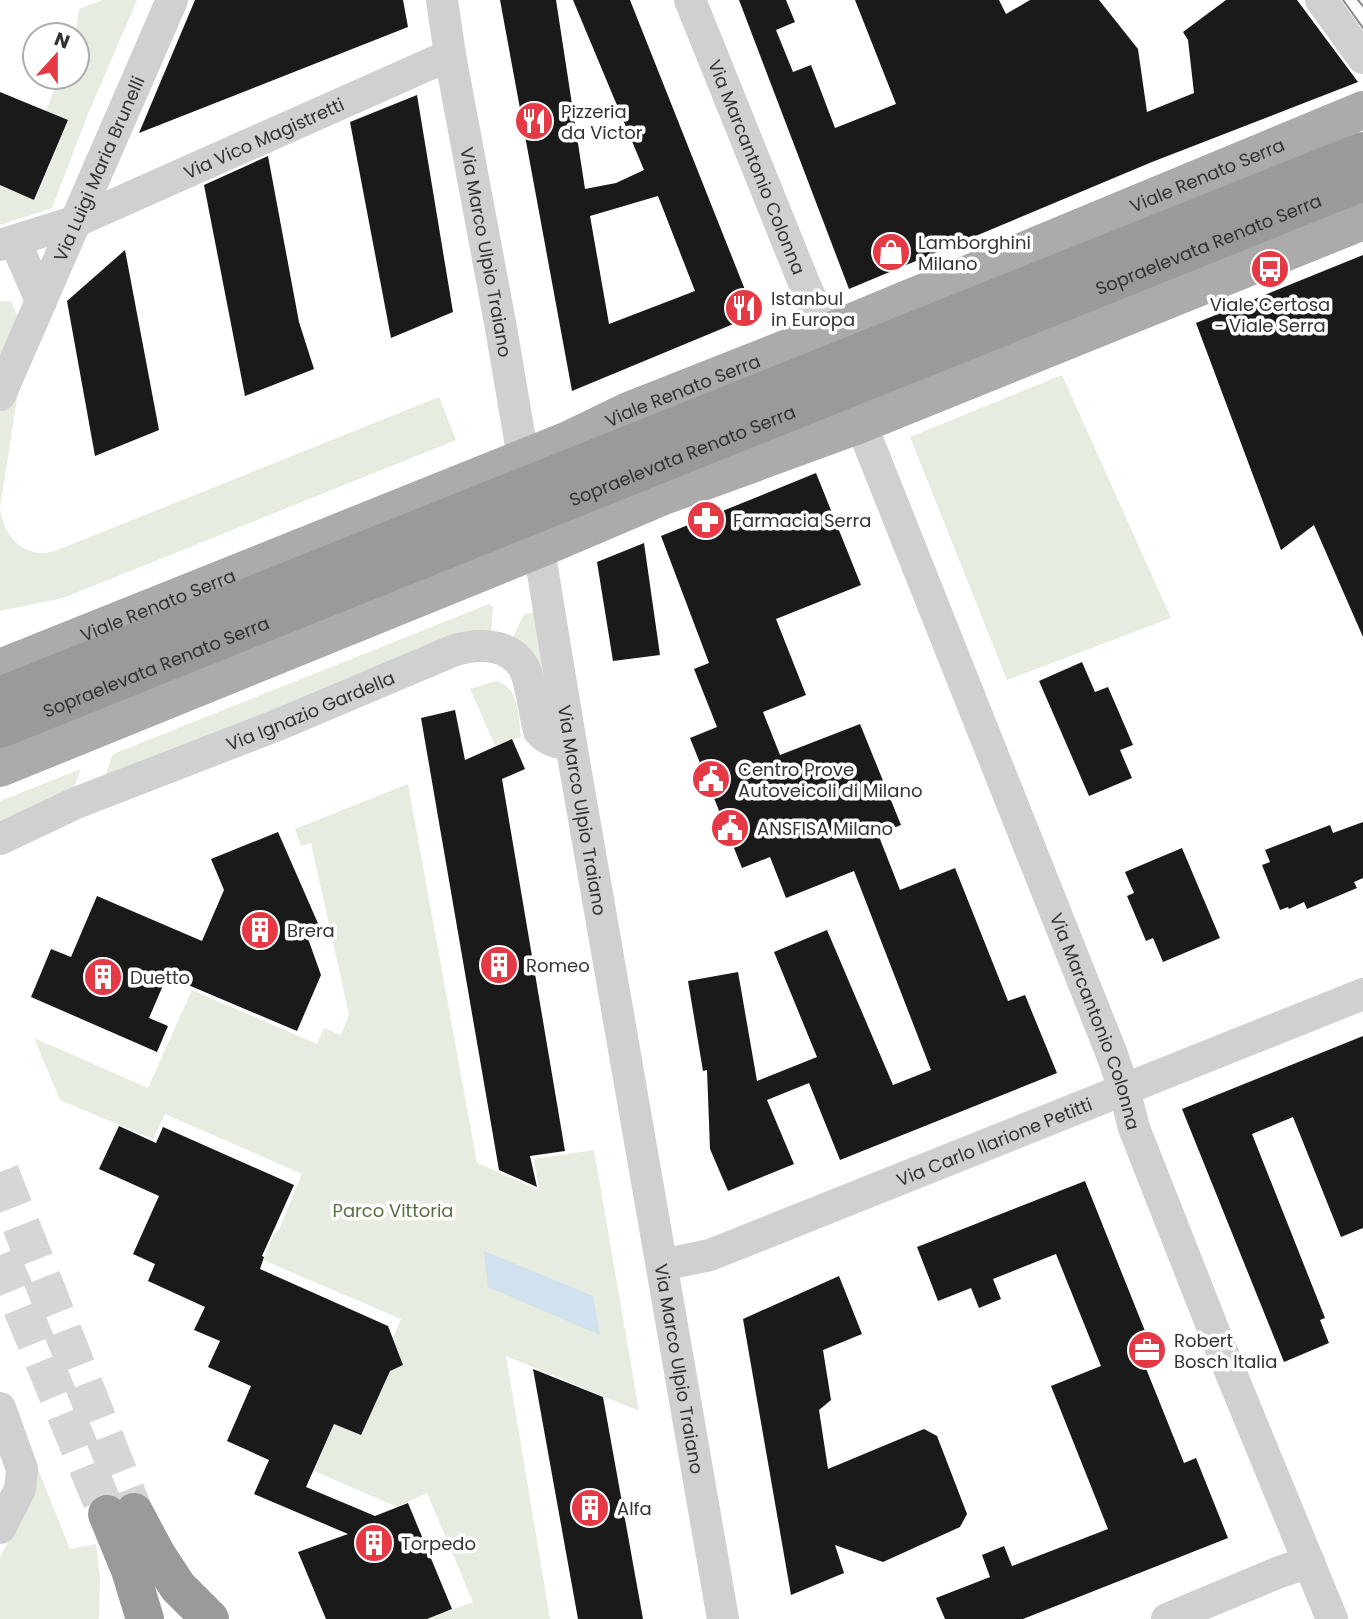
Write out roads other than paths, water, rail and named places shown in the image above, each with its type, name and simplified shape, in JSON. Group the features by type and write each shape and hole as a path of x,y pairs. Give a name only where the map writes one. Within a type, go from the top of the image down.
{"highway":[{"name":"Sopraelevata Renato Serra","path":"0,696 1363,151"},
{"name":"Sopraelevata Renato Serra","path":"0,729 1363,182"},
{"path":"145,1619 130,1570 120,1513 157,1555 178,1587 210,1619"}],"main road":[{"name":"Viale Renato Serra","path":"0,668 566,441 626,412 826,333 1363,110"},
{"path":"1315,129 1343,142 1363,170"},
{"path":"0,768 661,497 861,424 1363,221"},
{"path":"626,412 609,447 617,476 633,493 661,497"},
{"path":"383,514 411,532 428,555 424,586 402,605"}],"street":[{"name":"Via Luigi Maria Brunelli","path":"0,395 172,0"},
{"name":"Via Marco Ulpio Traiano","path":"442,0 499,314 723,1619"},
{"name":"Via Marcantonio Colonna","path":"690,0 826,333"},
{"path":"1321,0 1363,58"},
{"name":"Via Vico Magistretti","path":"7,243 77,221 450,55"},
{"path":"7,243 41,301"},
{"name":"Via Marcantonio Colonna","path":"861,424 1124,1089 1134,1128 1219,1344 1332,1619"},
{"name":"Via Ignazio Gardella","path":"0,839 76,803 280,724 470,646 500,648 520,662 526,671 539,730 556,743 571,744"},
{"name":"Via Carlo Ilarione Petitti","path":"662,1265 710,1255 1363,994"},
{"path":"0,1408 22,1469 20,1489 0,1528"},
{"path":"1167,1619 1310,1562"}],"water":[{"path":"484,1251 593,1296 600,1335 488,1287"}],"tunnel":[{"path":"0,1172 134,1512"},
{"path":"0,1255 107,1514"}],"tram line":[{"path":"1343,0 1363,28"},
{"path":"1358,0 1363,6"}],"place":[{"name":"Pizzeria da Victor","path":"534,121"},
{"name":"Lamborghini Milano","path":"891,252"},
{"name":"Viale Certosa - Viale Serra","path":"1270,269"},
{"name":"Istanbul in Europa","path":"744,308"},
{"name":"Farmacia Serra","path":"706,520"},
{"name":"Centro Prove Autoveicoli di Milano","path":"711,779"},
{"name":"ANSFISA Milano","path":"730,828"},
{"name":"Brera","path":"260,930"},
{"name":"Romeo","path":"499,965"},
{"name":"Duetto","path":"103,977"},
{"name":"Robert Bosch Italia","path":"1147,1350"},
{"name":"Alfa","path":"590,1508"},
{"name":"Torpedo","path":"374,1543"}],"park label":[{"name":"Parco Vittoria","path":"393,1210"}]}
